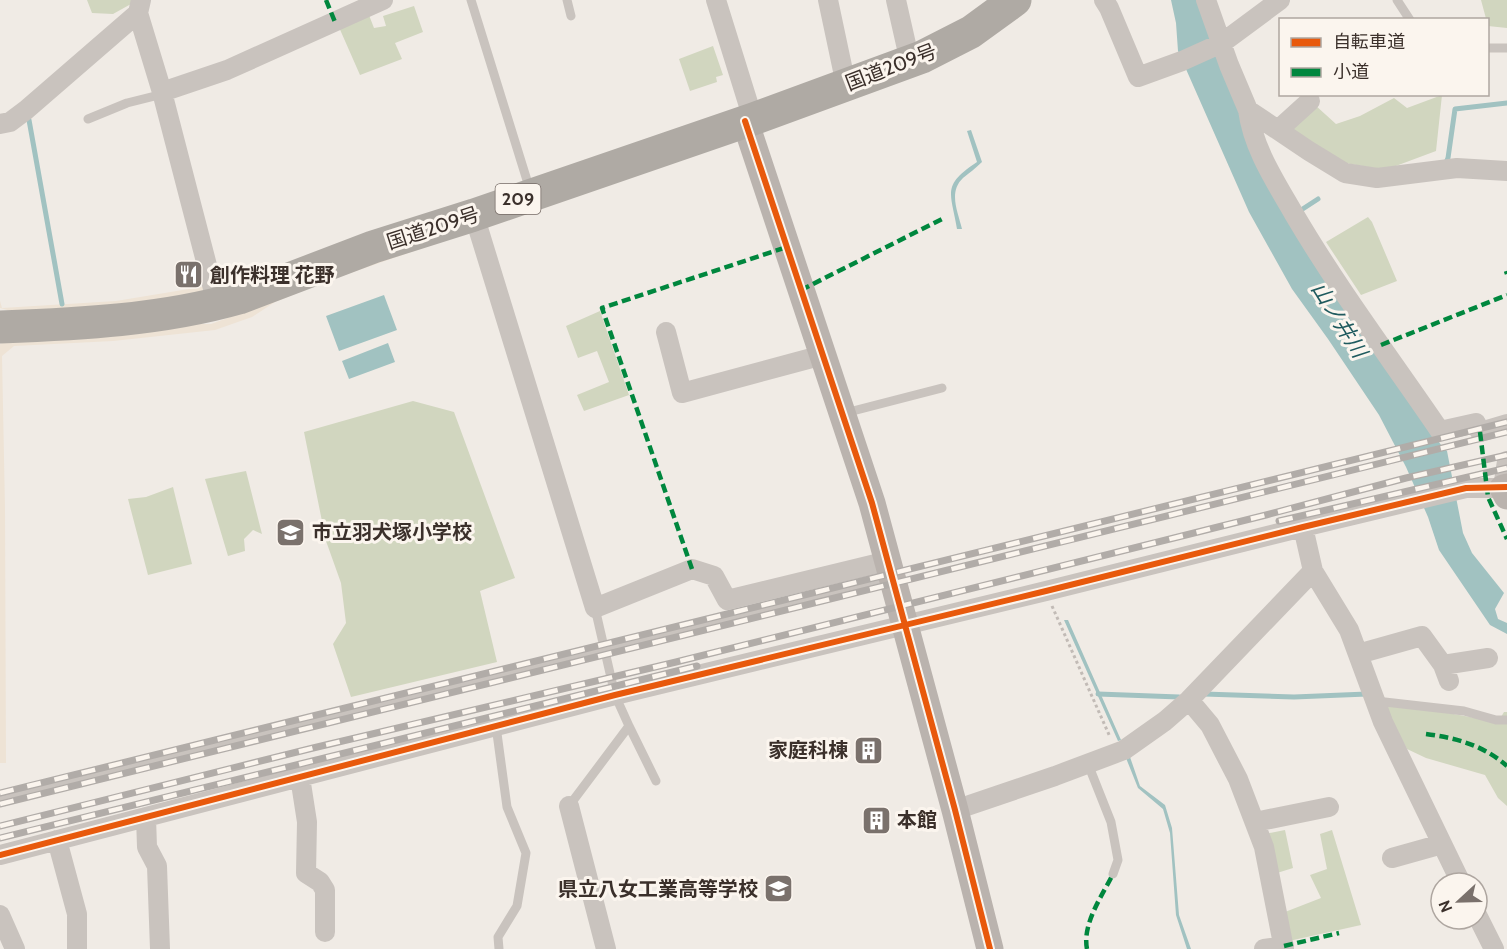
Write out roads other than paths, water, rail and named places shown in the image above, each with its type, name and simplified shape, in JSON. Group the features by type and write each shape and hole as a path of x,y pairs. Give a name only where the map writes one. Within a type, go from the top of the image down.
{"highway":[{"name":"国道209号","path":"0,327 156,315 239,298 373,247 474,215 910,62 971,32 1015,0"}],"street":[{"path":"163,93 227,70 383,0"},
{"path":"716,0 749,120 872,503 906,624 990,949"},
{"path":"828,0 846,85"},
{"path":"897,0 910,62"},
{"path":"1104,0 1138,77 1220,44 1280,0"},
{"path":"1206,0 1220,44 1248,110 1251,129 1268,169 1310,240 1440,431 1476,423 1480,432 1507,424"},
{"path":"0,124 10,122 26,110 139,6 217,304"},
{"path":"1278,130 1310,100"},
{"path":"1248,110 1345,172 1377,178 1457,168 1507,171"},
{"path":"474,215 595,608 692,569 714,576 726,600 891,570"},
{"path":"666,332 682,393 823,355"},
{"path":"0,855 615,695 1466,488 1506,483"},
{"path":"1303,527 1314,571 1349,630 1383,722 1455,871"},
{"path":"955,810 1117,753 1165,721 1189,700 1314,571"},
{"path":"1359,654 1422,636 1446,673 1488,658"},
{"path":"1189,700 1210,725 1238,779 1264,847 1284,947 1264,949"},
{"path":"300,777 307,822 306,873 320,882 325,891 325,932"},
{"path":"569,806 606,949"},
{"path":"1255,822 1329,807"},
{"path":"146,817 147,847 157,866 160,949"},
{"path":"57,840 77,914 77,949"},
{"path":"1392,858 1442,844"},
{"path":"0,915 15,949"},
{"path":"1485,931 1494,949"}],"lane":[{"path":"471,0 532,194"},
{"path":"567,0 571,16"},
{"path":"1397,0 1409,18"},
{"path":"1489,48 1507,48"},
{"path":"88,119 127,103 163,93"},
{"path":"842,414 942,388"},
{"path":"0,799 605,650 891,570"},
{"path":"595,608 615,695 656,781"},
{"path":"1376,700 1464,711 1496,720 1507,720"},
{"path":"496,726 507,807 526,853 517,906 498,937 499,949"},
{"path":"569,806 630,726"},
{"path":"1088,764 1112,822 1118,860 1113,874"}],"water":[{"name":"山ノ井川","path":"1171,0 1202,0 1308,249 1447,451 1463,533 1472,553 1504,593 1495,609 1498,619 1507,623 1507,634 1490,625 1439,550 1428,517 1406,467 1379,415 1292,289 1249,212 1178,51 1176,23"},
{"path":"971,130 982,162 963,178 956,189 955,202 962,229 957,229 951,191 958,177 977,162 967,131"},
{"path":"384,295 397,330 339,351 326,316"},
{"path":"388,343 395,362 349,379 342,361"},
{"path":"1064,620 1068,620 1121,740 1118,741"},
{"path":"1130,757 1140,786 1165,805 1172,828 1179,915 1191,949 1187,949 1176,915 1170,833 1163,809 1138,788 1126,758"}],"waterway":[{"path":"1445,165 1455,109 1507,103"},
{"path":"29,120 62,304"},
{"path":"1298,212 1318,199"},
{"path":"1098,694 1179,697"},
{"path":"1204,694 1294,697 1367,694"}],"railway":[{"path":"0,793 1507,422"},
{"path":"0,804 1507,432"},
{"path":"0,826 313,748 676,662 1406,478 1507,455"},
{"path":"1279,521 1507,468"},
{"path":"0,838 697,666"}],"place":[{"name":"創作料理 花野","path":"189,275"},
{"name":"市立羽犬塚小学校","path":"291,532"},
{"name":"家庭科棟","path":"869,750"},
{"name":"本館","path":"876,820"},
{"name":"県立八女工業高等学校","path":"779,889"}]}
